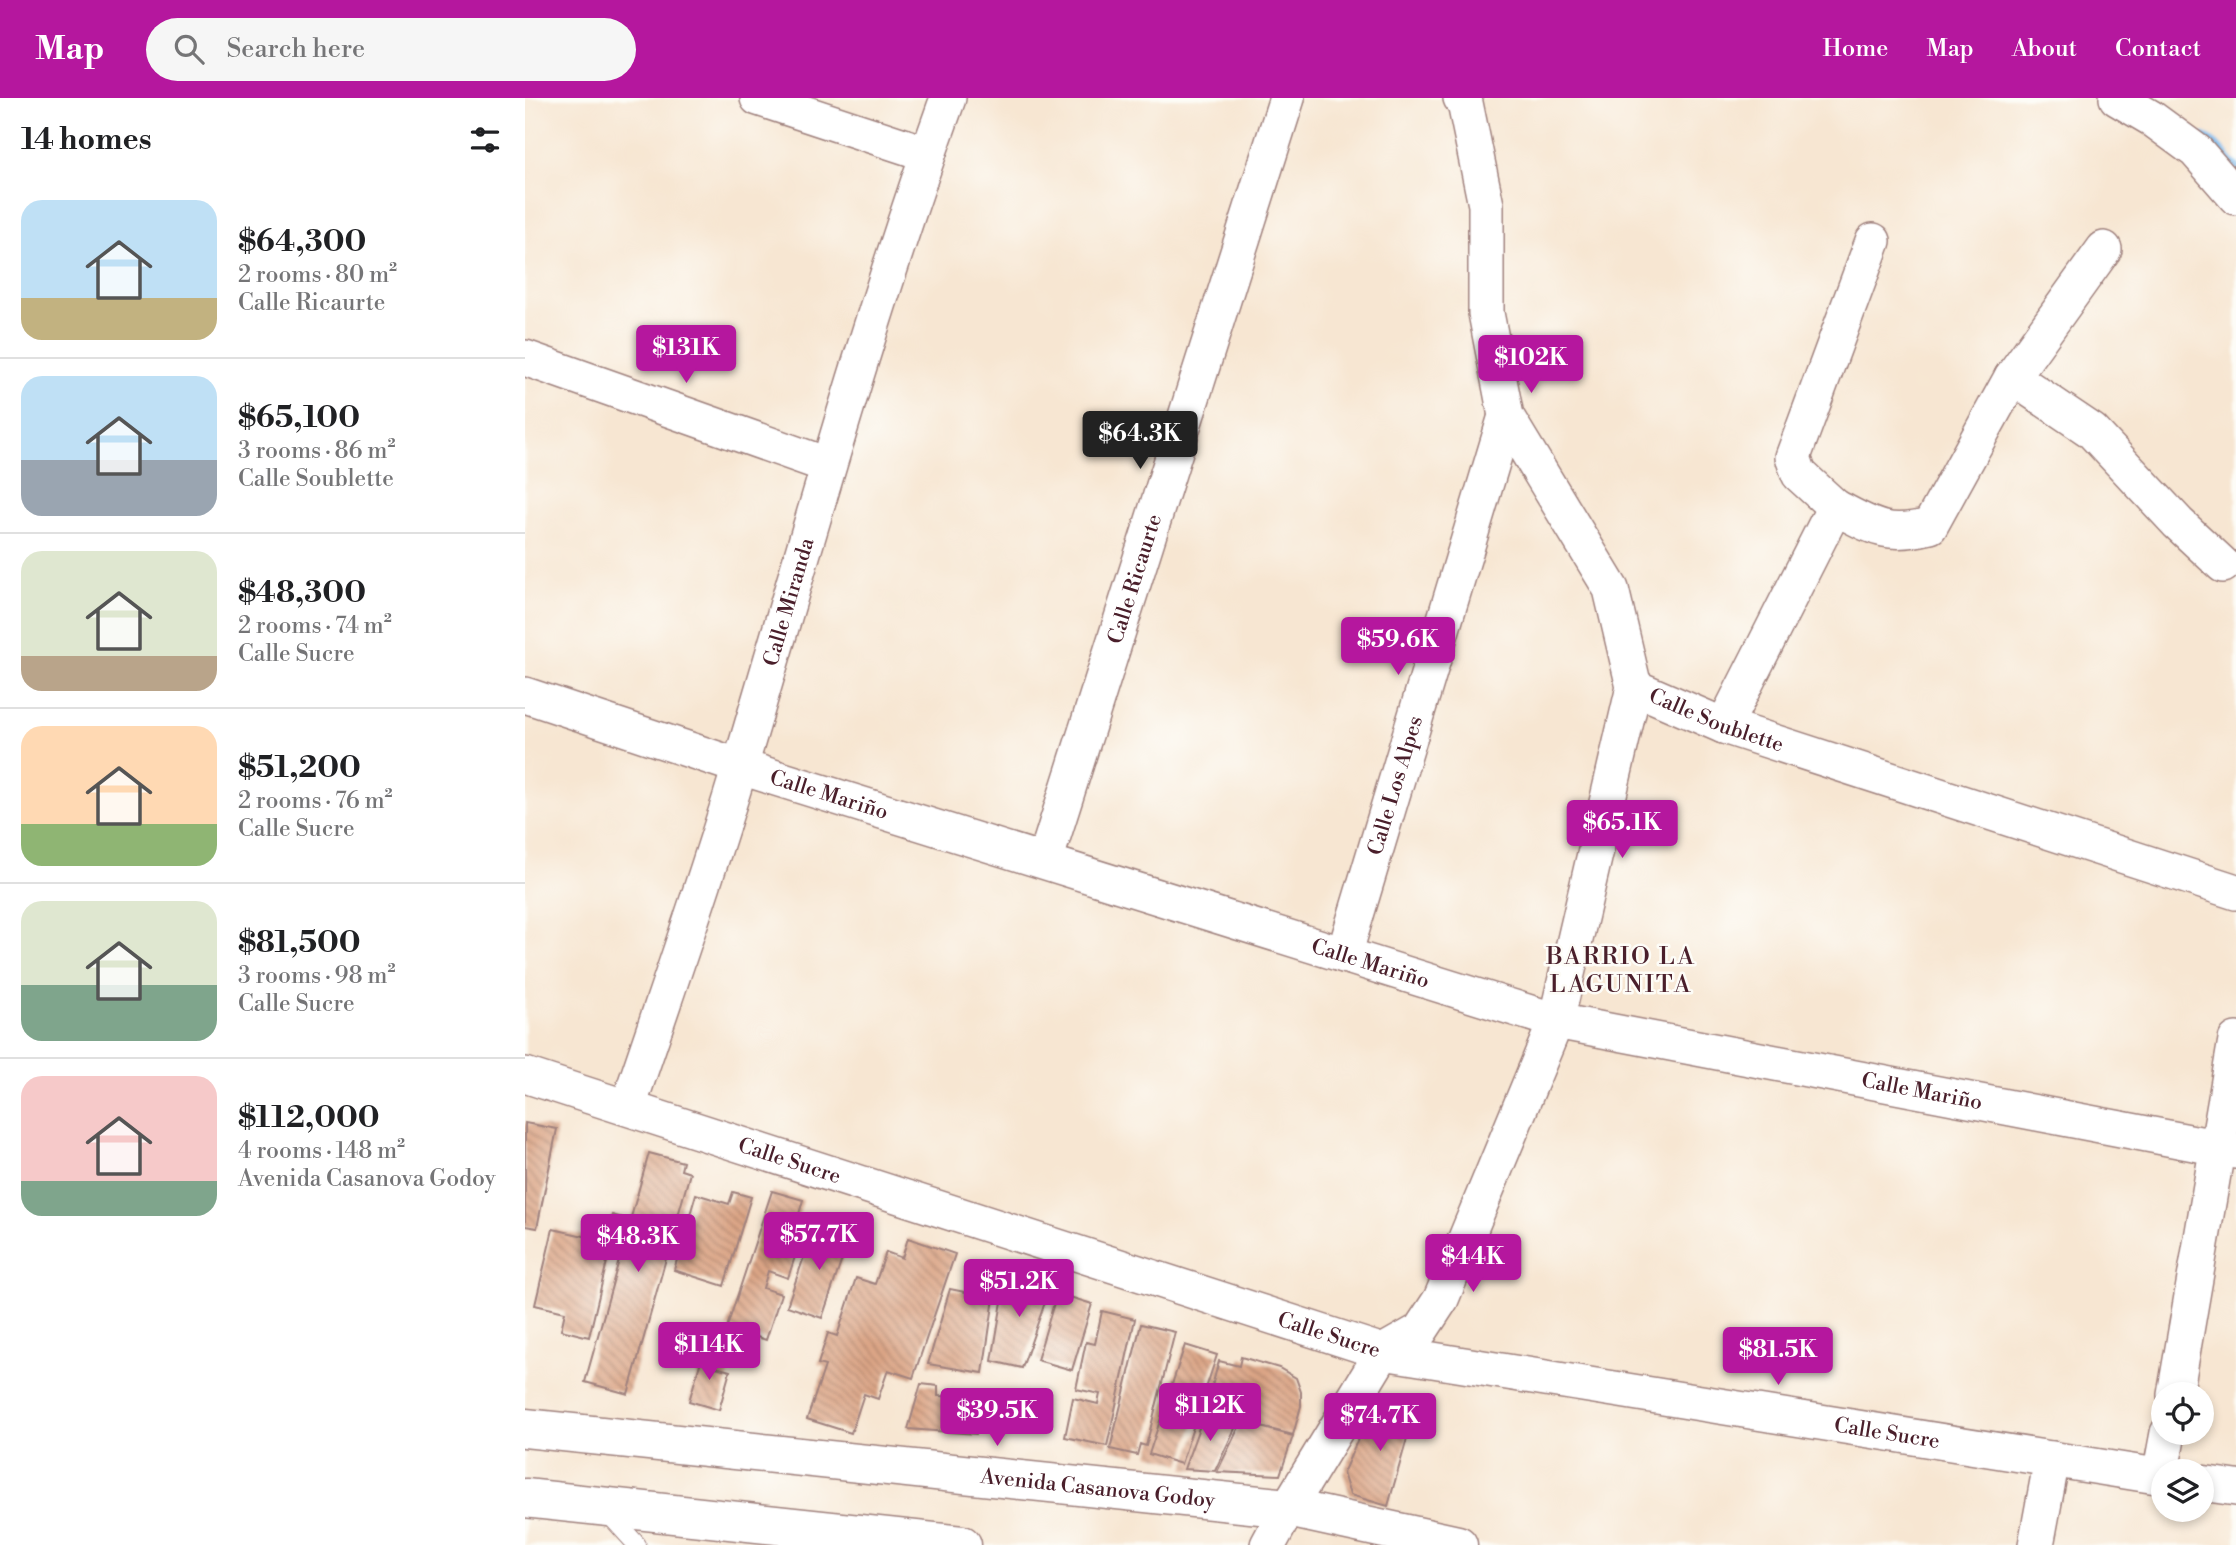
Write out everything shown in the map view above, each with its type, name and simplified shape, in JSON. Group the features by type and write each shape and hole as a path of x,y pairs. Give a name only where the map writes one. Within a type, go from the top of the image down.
{"street":[{"path":"758,98 928,155"},
{"name":"Calle Miranda","path":"628,1107 741,767 827,465 948,98"},
{"name":"Calle Ricaurte","path":"1045,861 1287,98"},
{"name":"Calle Soublette","path":"1461,98 1465,103 1486,205 1486,313 1506,416 1611,589 1635,687 1724,726 2236,892"},
{"path":"2117,98 2151,118 2196,151 2236,197"},
{"path":"1873,241 1793,457 1799,474 1835,507 1881,530 1909,531 1930,526 2012,377 2104,249"},
{"path":"525,358 827,465"},
{"path":"2012,377 2092,431 2178,523 2223,565"},
{"name":"Calle Los Alpes","path":"1344,955 1506,416"},
{"path":"1724,726 1835,507"},
{"path":"1268,1545 1383,1352 1420,1331 1441,1299 1556,1021 1635,687"},
{"name":"Calle Mariño","path":"525,695 741,767 1556,1021 2227,1149"},
{"path":"2178,1382 2227,1149 2236,1040"},
{"name":"Calle Sucre","path":"525,1075 1383,1352 2151,1474"},
{"name":"Avenida Casanova Godoy","path":"525,1428 1288,1508 1458,1545"},
{"path":"2036,1545 2052,1459"},
{"path":"2214,1485 2236,1488"},
{"path":"525,1498 962,1545"}],"lane":[{"path":"602,1506 637,1545"}],"building":[{"path":"525,1123 557,1129 537,1228 525,1226"},
{"path":"649,1153 683,1162 681,1170 690,1173 628,1394 585,1382"},
{"path":"772,1191 803,1200 797,1221 806,1223 788,1278 768,1271 763,1288 781,1294 766,1340 727,1327"},
{"path":"733,1192 751,1197 724,1286 674,1270 696,1194 729,1204"},
{"path":"612,1215 623,1218 617,1246 611,1245 589,1337 561,1330 565,1312 535,1305 553,1229 606,1241"},
{"path":"831,1225 851,1233 822,1318 787,1306 812,1234 826,1239"},
{"path":"908,1238 955,1254 913,1378 888,1370 878,1399 864,1394 851,1433 807,1419 825,1366 818,1364 828,1333 837,1336 856,1278 875,1284 886,1252 902,1258"},
{"path":"1007,1272 1051,1285 1022,1368 992,1361"},
{"path":"950,1289 994,1298 983,1373 928,1364"},
{"path":"1057,1293 1092,1304 1072,1370 1037,1360"},
{"path":"1102,1311 1135,1319 1107,1446 1065,1437 1073,1398 1098,1404 1100,1394 1076,1389 1086,1342 1095,1344"},
{"path":"1141,1324 1175,1332 1146,1446 1140,1444 1137,1455 1110,1449"},
{"path":"1185,1345 1217,1355 1181,1464 1149,1454"},
{"path":"705,1347 717,1350 712,1366 730,1371 719,1410 689,1401"},
{"path":"1241,1357 1279,1368 1296,1378 1301,1392 1301,1406 1293,1435 1250,1424 1293,1436 1280,1475 1217,1472 1242,1421 1205,1411 1219,1361 1239,1366"},
{"path":"921,1384 938,1386 938,1396 960,1397 960,1391 980,1393 976,1434 908,1429"},
{"path":"1393,1397 1417,1403 1388,1506 1350,1495 1343,1473 1358,1439"},
{"path":"1204,1414 1238,1422 1215,1471 1184,1469"}],"waterway":[{"path":"2204,138 2236,169"}],"district":[{"name":"BARRIO LA LAGUNITA","path":"1621,970"}]}
